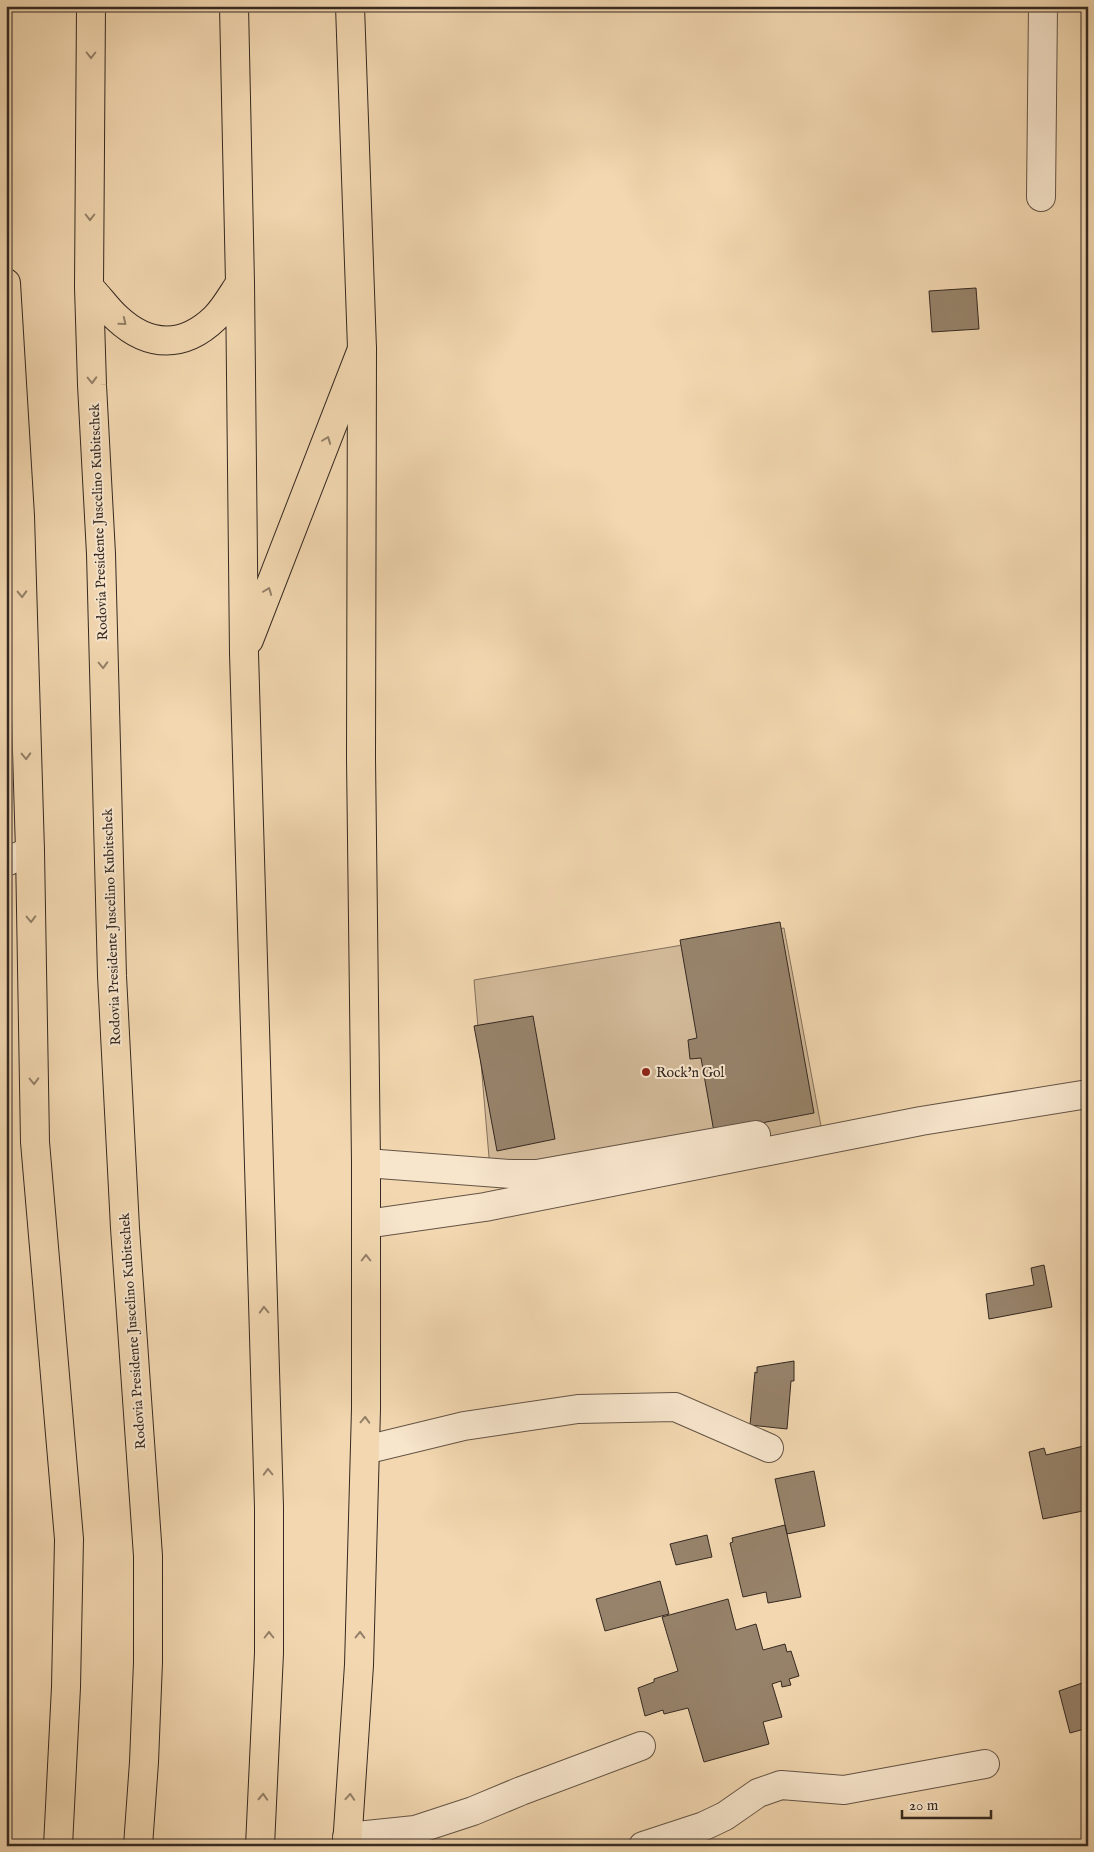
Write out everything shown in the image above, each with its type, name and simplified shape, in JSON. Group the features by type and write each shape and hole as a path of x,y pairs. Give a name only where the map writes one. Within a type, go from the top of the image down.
{"main road":[{"name":"Rodovia Presidente Juscelino Kubitschek","path":"91,6 89,287 100,554 112,976 125,1228 148,1556 148,1662 138,1846"},
{"path":"234,6 240,284 244,653 270,1507 270,1653 260,1846"},
{"path":"347,1841 359,1665 365,1450 366,1224 361,758 362,349 350,6"},
{"path":"6,283 20,516 18,856 35,1142 69,1538 66,1687 58,1846"},
{"path":"89,287 118,318 138,334 158,341 182,340 200,330 216,317 240,284"},
{"path":"244,653 362,349"}],"street":[{"path":"1041,197 1043,6"},
{"path":"366,1163 511,1174 537,1174 1088,1077"},
{"path":"366,1224 485,1207 921,1121 1088,1094"},
{"path":"365,1450 464,1426 578,1409 675,1407 769,1448"},
{"path":"347,1841 415,1830 473,1811 641,1746"},
{"path":"643,1846 704,1826 725,1816 758,1793 781,1785 844,1790 985,1764"}],"shaded area":[{"name":"Rock'n Gol","path":"784,928 821,1126 642,1166 491,1181 474,980"}],"building":[{"path":"976,288 979,329 932,332 929,291"},
{"path":"780,922 814,1113 714,1132 701,1058 690,1059 688,1040 697,1038 680,940"},
{"path":"533,1016 555,1139 497,1151 474,1026"},
{"path":"1044,1265 1052,1307 989,1319 986,1294 1034,1285 1031,1268"},
{"path":"794,1361 794,1381 791,1381 787,1429 750,1425 757,1367"},
{"path":"1088,1445 1088,1510 1043,1519 1029,1452 1044,1448 1046,1455"},
{"path":"814,1471 825,1526 787,1534 775,1479"},
{"path":"785,1525 801,1597 768,1603 766,1592 743,1597 730,1543 733,1542 732,1538"},
{"path":"707,1535 712,1557 676,1565 670,1544"},
{"path":"660,1581 669,1614 605,1631 596,1599"},
{"path":"728,1599 736,1630 756,1624 763,1650 785,1644 787,1652 791,1651 799,1676 789,1679 791,1685 782,1687 781,1681 772,1684 782,1717 763,1722 769,1744 704,1762 688,1708 664,1714 663,1710 645,1716 638,1688 654,1682 654,1679 678,1671 662,1617"},
{"path":"1088,1681 1088,1728 1070,1733 1059,1691"}],"place":[{"name":"Rock'n Gol","path":"646,1072"}]}
